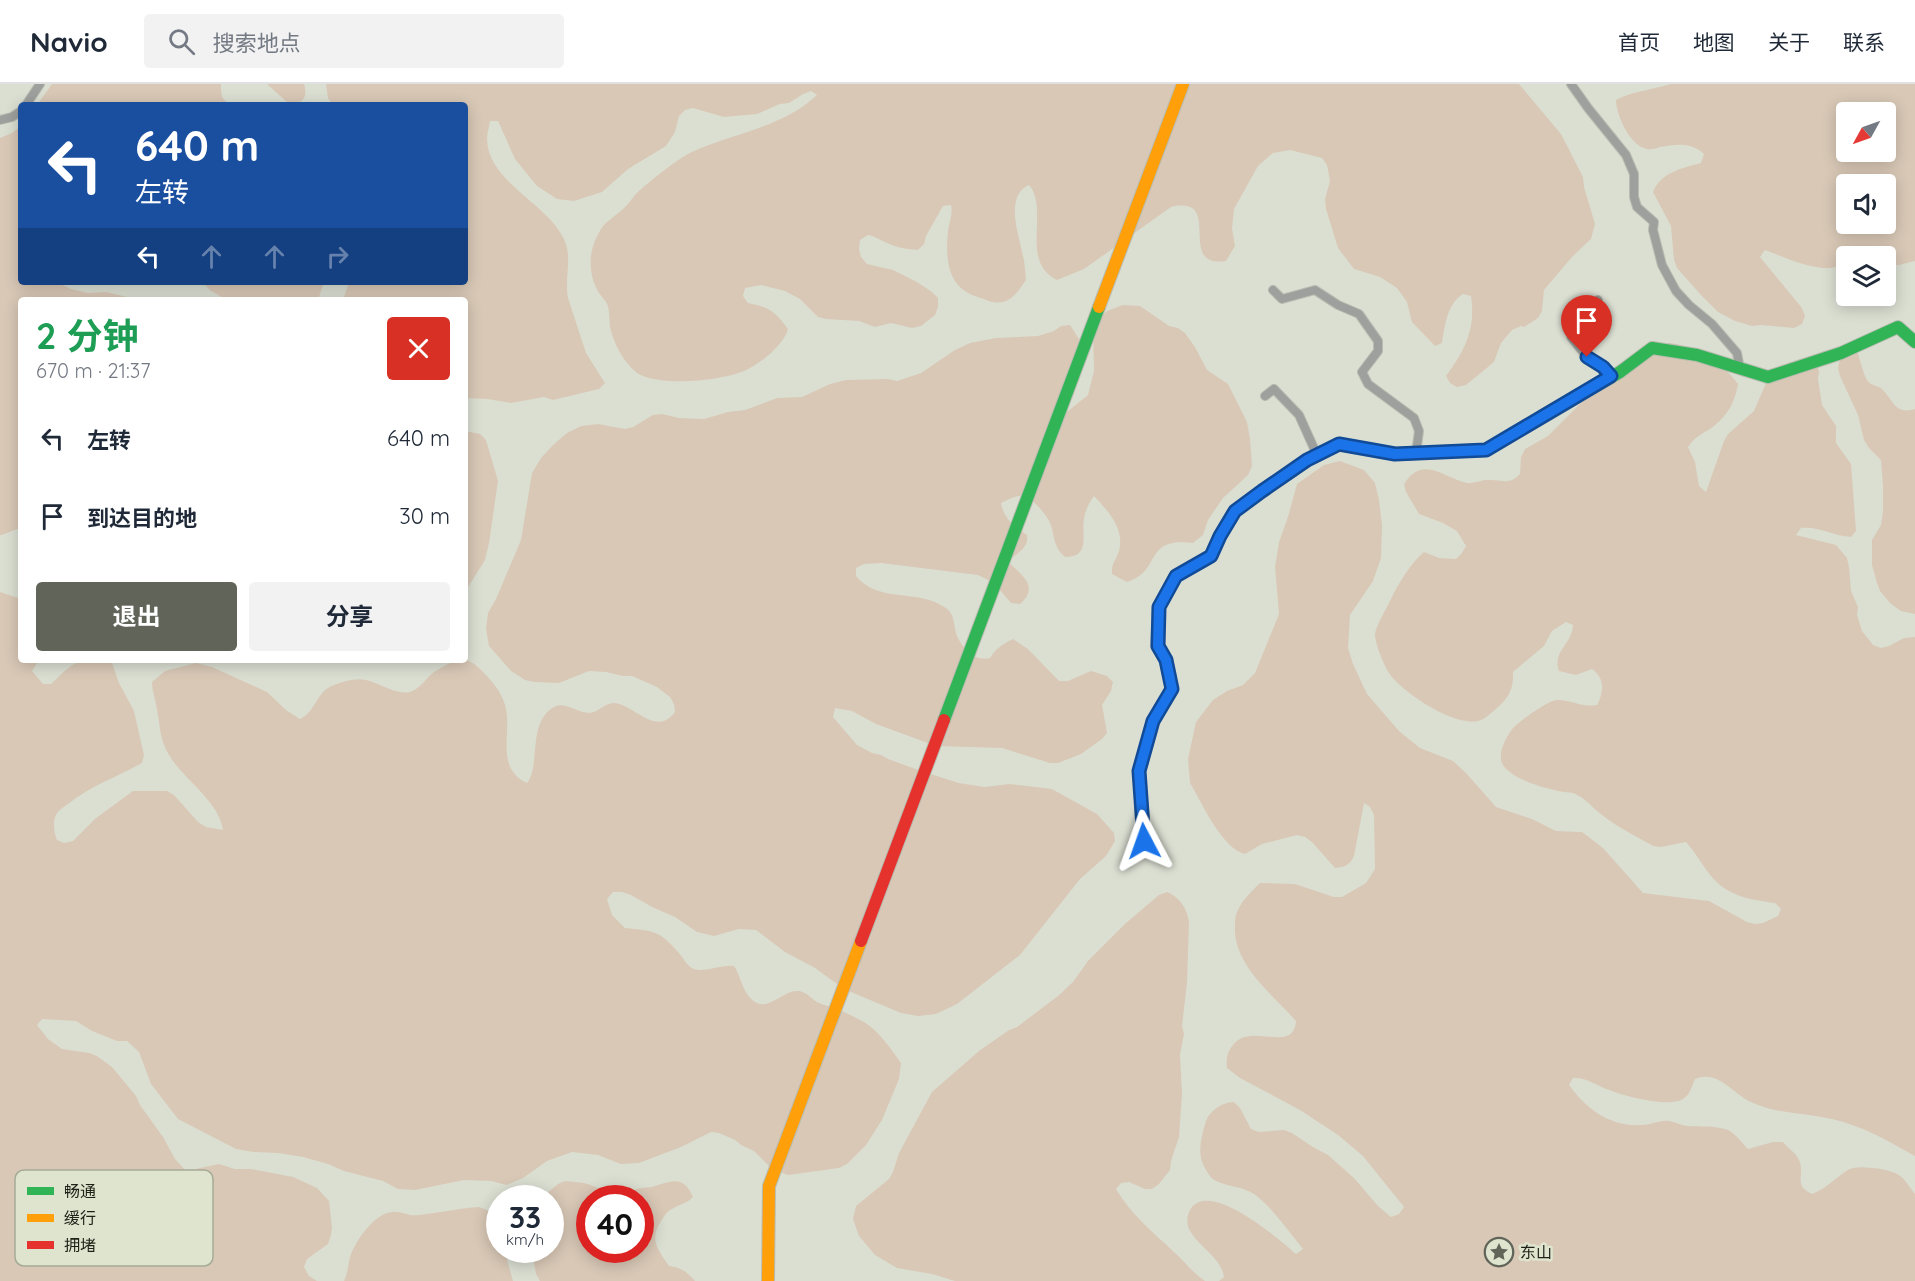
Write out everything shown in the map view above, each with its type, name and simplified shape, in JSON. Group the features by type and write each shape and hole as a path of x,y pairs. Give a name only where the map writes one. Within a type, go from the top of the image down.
{"street":[{"path":"28,102 40,84"},
{"path":"768,1281 769,1186 1183,84"},
{"path":"1571,84 1626,155 1634,174 1634,197 1637,207 1654,222 1653,230 1662,265 1676,291 1712,324 1737,353 1740,369"},
{"path":"0,120 18,113"},
{"path":"1273,290 1282,299 1315,290 1338,305 1359,314 1378,341 1378,351 1362,372 1368,384 1414,418 1419,431 1416,453"},
{"path":"1598,300 1574,324 1571,338 1587,357 1603,367 1611,376"},
{"path":"1144,841 1139,771 1153,721 1172,689 1166,660 1158,646 1159,607 1176,576 1211,556 1235,511 1317,455 1339,444 1395,454 1486,450 1611,376 1653,348 1697,355 1768,377 1841,353 1898,327 1915,342"},
{"path":"1265,396 1274,389 1299,415 1317,455"}],"shaded area":[{"path":"52,84 221,84 222,97 226,102 39,102"},
{"path":"267,84 304,84 305,96 302,101 287,102"},
{"path":"326,84 1519,84 1561,134 1583,177 1595,224 1591,239 1544,290 1542,311 1538,318 1524,327 1512,330 1501,343 1494,362 1466,385 1457,387 1450,383 1446,376 1468,339 1472,319 1471,296 1463,294 1453,303 1442,343 1435,346 1412,322 1407,302 1397,288 1380,277 1354,269 1338,248 1326,209 1325,199 1330,181 1327,165 1322,158 1290,150 1273,153 1258,166 1234,209 1232,228 1235,246 1226,261 1211,260 1203,254 1200,244 1199,220 1195,211 1187,206 1171,207 1084,269 1057,280 1046,272 1040,261 1037,248 1037,207 1035,195 1029,185 1021,190 1015,207 1026,280 1010,299 1000,303 986,300 966,292 956,283 947,254 951,205 943,206 924,244 918,250 895,246 868,235 860,240 861,257 867,264 893,270 917,282 938,298 935,315 921,326 912,328 891,323 875,327 859,321 826,319 818,317 800,299 785,291 761,285 745,288 743,296 748,303 771,311 788,329 776,348 757,364 734,375 706,380 659,380 637,373 632,369 623,358 614,340 608,307 596,288 591,271 591,253 598,233 639,191 681,158 694,151 774,122 804,106 817,95 811,91 789,103 780,104 757,114 724,117 693,108 685,110 679,116 675,132 666,146 628,169 602,192 574,201 557,199 537,186 515,159 498,121 490,121 487,139 490,154 497,168 545,214 564,239 568,253 568,298 586,353 605,383 599,389 553,400 544,397 511,403 468,398 468,297 344,297 348,285 468,285 468,102 331,102"},
{"path":"1671,84 1915,84 1915,261 1896,265 1896,246 1836,246 1836,266 1822,268 1796,262 1765,250 1760,257 1802,308 1805,316 1802,324 1794,328 1752,326 1735,321 1718,312 1677,268 1674,260 1671,226 1653,192 1667,175 1701,163 1704,154 1694,147 1684,145 1647,149 1635,142 1621,121 1616,100"},
{"path":"18,128 18,285 62,285 88,293 106,292 127,297 18,297 18,530 0,535 0,138"},
{"path":"205,285 323,285 319,297 222,297"},
{"path":"1123,305 1140,306 1169,326 1178,328 1185,333 1195,347 1207,370 1228,384 1247,422 1252,466 1248,475 1223,498 1208,520 1203,535 1193,543 1166,545 1159,550 1138,577 1127,582 1112,574 1119,551 1120,535 1110,514 1094,496 1085,516 1082,549 1073,556 1065,557 1057,547 1046,516 1033,502 1020,496 1001,503 1007,518 1027,535 1024,547 1008,562 1023,577 1029,587 1026,598 1020,604 1011,603 994,583 978,575 881,563 864,564 856,568 856,576 865,585 876,590 923,598 946,608 953,618 956,634 967,651 975,657 990,658 1000,647 1013,639 1028,649 1059,681 1068,681 1091,671 1107,676 1113,682 1111,691 1102,705 1107,733 1081,754 1058,763 1050,763 1002,748 936,746 876,724 852,711 835,708 833,717 857,745 921,771 959,783 984,787 1010,784 1052,789 1097,814 1114,833 1115,841 1106,856 1080,879 1020,955 957,1004 936,1014 918,1016 901,1013 844,989 815,968 785,952 756,930 739,929 714,936 697,932 675,917 631,895 613,892 607,899 612,915 625,928 650,931 661,936 692,968 701,970 734,966 745,990 755,1002 766,1004 792,992 801,991 817,1002 864,1022 880,1035 901,1063 899,1079 882,1120 866,1145 847,1164 839,1168 788,1175 772,1169 754,1151 735,1140 711,1132 681,1147 639,1163 621,1164 598,1155 572,1152 547,1161 523,1178 507,1185 491,1181 464,1180 415,1190 398,1189 383,1181 303,1157 236,1149 178,1119 151,1084 139,1052 127,1041 117,1041 92,1031 76,1021 42,1019 37,1025 48,1039 62,1049 89,1053 112,1067 136,1096 175,1159 185,1170 15,1170 15,1266 213,1266 213,1170 191,1170 219,1164 235,1169 251,1169 293,1177 317,1188 329,1201 331,1235 328,1244 307,1259 304,1267 309,1276 317,1281 0,1281 0,592 18,598 18,663 37,663 32,671 43,684 51,684 77,663 112,663 119,683 134,711 144,755 142,763 85,792 58,812 54,819 54,830 57,840 64,843 73,841 96,818 133,791 167,791 174,795 198,822 206,827 223,830 215,809 175,764 166,750 153,689 152,682 165,671 196,663 212,667 267,692 286,710 300,719 310,712 323,692 338,684 362,679 399,692 410,692 443,667 452,663 468,663 469,661 486,675 501,695 507,715 508,759 517,776 527,783 533,766 540,723 554,707 562,705 589,713 614,703 629,708 645,718 660,722 668,719 675,712 670,697 657,687 632,676 589,671 559,683 525,680 511,671 489,646 486,629 488,613 521,540 532,473 541,458 567,433 581,426 598,424 625,429 653,415 662,414 679,418 704,419 745,410 777,398 802,397 830,384 846,380 888,379 897,381 921,373 955,350 970,343 996,338 1038,336 1061,326 1070,325 1079,339 1078,357 1059,413 1068,411 1088,395 1094,371 1093,328 1107,311"},
{"path":"1669,343 1688,347 1708,357 1725,369 1738,384 1733,402 1724,417 1688,447 1695,462 1699,486 1706,492 1724,441 1728,434 1754,411 1766,383 1780,372 1816,363 1819,371 1822,405 1836,426 1836,443 1851,464 1856,531 1851,537 1814,528 1801,528 1796,535 1836,545 1847,558 1851,591 1858,607 1857,615 1862,631 1873,645 1881,648 1904,638 1915,637 1915,1156 1875,1134 1843,1122 1761,1106 1711,1077 1695,1079 1683,1099 1668,1102 1625,1095 1578,1078 1573,1078 1569,1085 1592,1109 1620,1123 1642,1125 1669,1121 1687,1126 1723,1128 1734,1134 1748,1149 1773,1142 1783,1142 1798,1157 1801,1165 1801,1183 1806,1191 1812,1194 1852,1168 1874,1168 1899,1175 1915,1194 1915,1281 1219,1281 1224,1277 1219,1264 1193,1235 1188,1226 1190,1209 1202,1201 1230,1207 1246,1216 1296,1254 1303,1249 1274,1213 1254,1194 1214,1180 1203,1164 1200,1146 1206,1121 1217,1107 1226,1103 1234,1102 1240,1108 1251,1129 1259,1132 1284,1130 1328,1155 1354,1178 1378,1206 1391,1217 1399,1214 1404,1207 1363,1156 1338,1135 1300,1110 1240,1078 1227,1068 1229,1050 1241,1038 1287,1036 1293,1031 1296,1021 1256,978 1240,953 1235,925 1239,908 1260,883 1295,884 1334,897 1342,897 1366,883 1375,869 1374,815 1370,807 1364,803 1351,862 1335,868 1312,842 1297,835 1262,844 1245,854 1237,850 1228,844 1213,824 1190,783 1188,759 1196,722 1213,700 1243,685 1255,673 1279,614 1275,567 1279,542 1297,484 1324,465 1340,461 1364,470 1375,483 1382,525 1381,558 1373,581 1350,615 1348,648 1367,694 1399,731 1420,748 1453,761 1496,807 1532,819 1556,831 1582,832 1603,848 1643,893 1709,901 1755,924 1778,916 1781,909 1775,903 1740,896 1717,883 1686,842 1661,847 1653,846 1614,824 1576,794 1530,783 1514,775 1503,765 1502,750 1508,735 1517,724 1541,707 1556,700 1597,705 1602,686 1599,677 1592,669 1576,675 1559,671 1558,658 1572,632 1573,625 1566,622 1552,631 1544,646 1513,672 1512,688 1505,700 1484,719 1478,721 1456,719 1416,698 1389,673 1375,638 1377,627 1397,588 1419,557 1424,552 1439,558 1456,559 1466,546 1457,531 1419,514 1404,484 1411,475 1426,469 1467,483 1513,480 1520,474 1521,457 1525,449 1548,436 1616,368 1661,344"},
{"path":"1856,348 1867,380 1882,389 1899,408 1915,409 1915,614 1901,611 1891,604 1880,591 1872,565 1872,540 1881,525 1883,511 1881,460 1864,440 1858,415 1838,368 1842,350"},
{"path":"468,432 480,434 486,440 498,481 485,560 468,587"},
{"path":"1167,892 1182,904 1189,923 1187,983 1182,1026 1184,1034 1180,1055 1182,1094 1179,1137 1170,1170 1159,1184 1152,1189 1145,1189 1129,1182 1121,1183 1116,1189 1143,1223 1205,1281 955,1281 932,1274 897,1268 875,1255 859,1236 853,1219 856,1206 889,1179 899,1153 932,1092 979,1051 1017,1027 1058,996 1073,982 1088,961 1126,923 1159,895"},
{"path":"565,1181 589,1185 576,1185 576,1263 654,1263 654,1186 673,1181 682,1183 690,1190 693,1197 666,1213 657,1229 655,1240 669,1266 684,1270 695,1281 540,1281 534,1263 564,1263 564,1185 557,1185"},
{"path":"479,1207 486,1210 486,1263 508,1263 513,1281 344,1281 354,1248 362,1234 379,1217 395,1212 415,1215"}],"traffic: fast":[{"path":"944,720 1099,307"},
{"path":"1574,399 1620,372 1652,348 1697,355 1768,377 1841,353 1898,327 1915,342"}],"traffic: slow":[{"path":"1099,307 1183,84"},
{"path":"1350,446 1395,454 1486,450 1574,399"},
{"path":"768,1281 769,1186 861,941"}],"traffic: jam":[{"path":"1144,841 1139,771 1153,721 1172,689 1166,660 1157,646 1159,607 1176,576 1211,556 1235,511 1307,460 1339,444 1350,446"},
{"path":"861,941 944,720"}],"place":[{"name":"东山","path":"1499,1252"}],"route":[{"path":"1144,841 1139,771 1153,721 1172,689 1166,660 1158,646 1159,607 1176,576 1211,556 1235,511 1307,460 1339,444 1395,454 1486,450 1611,376 1603,367 1587,357"}]}
